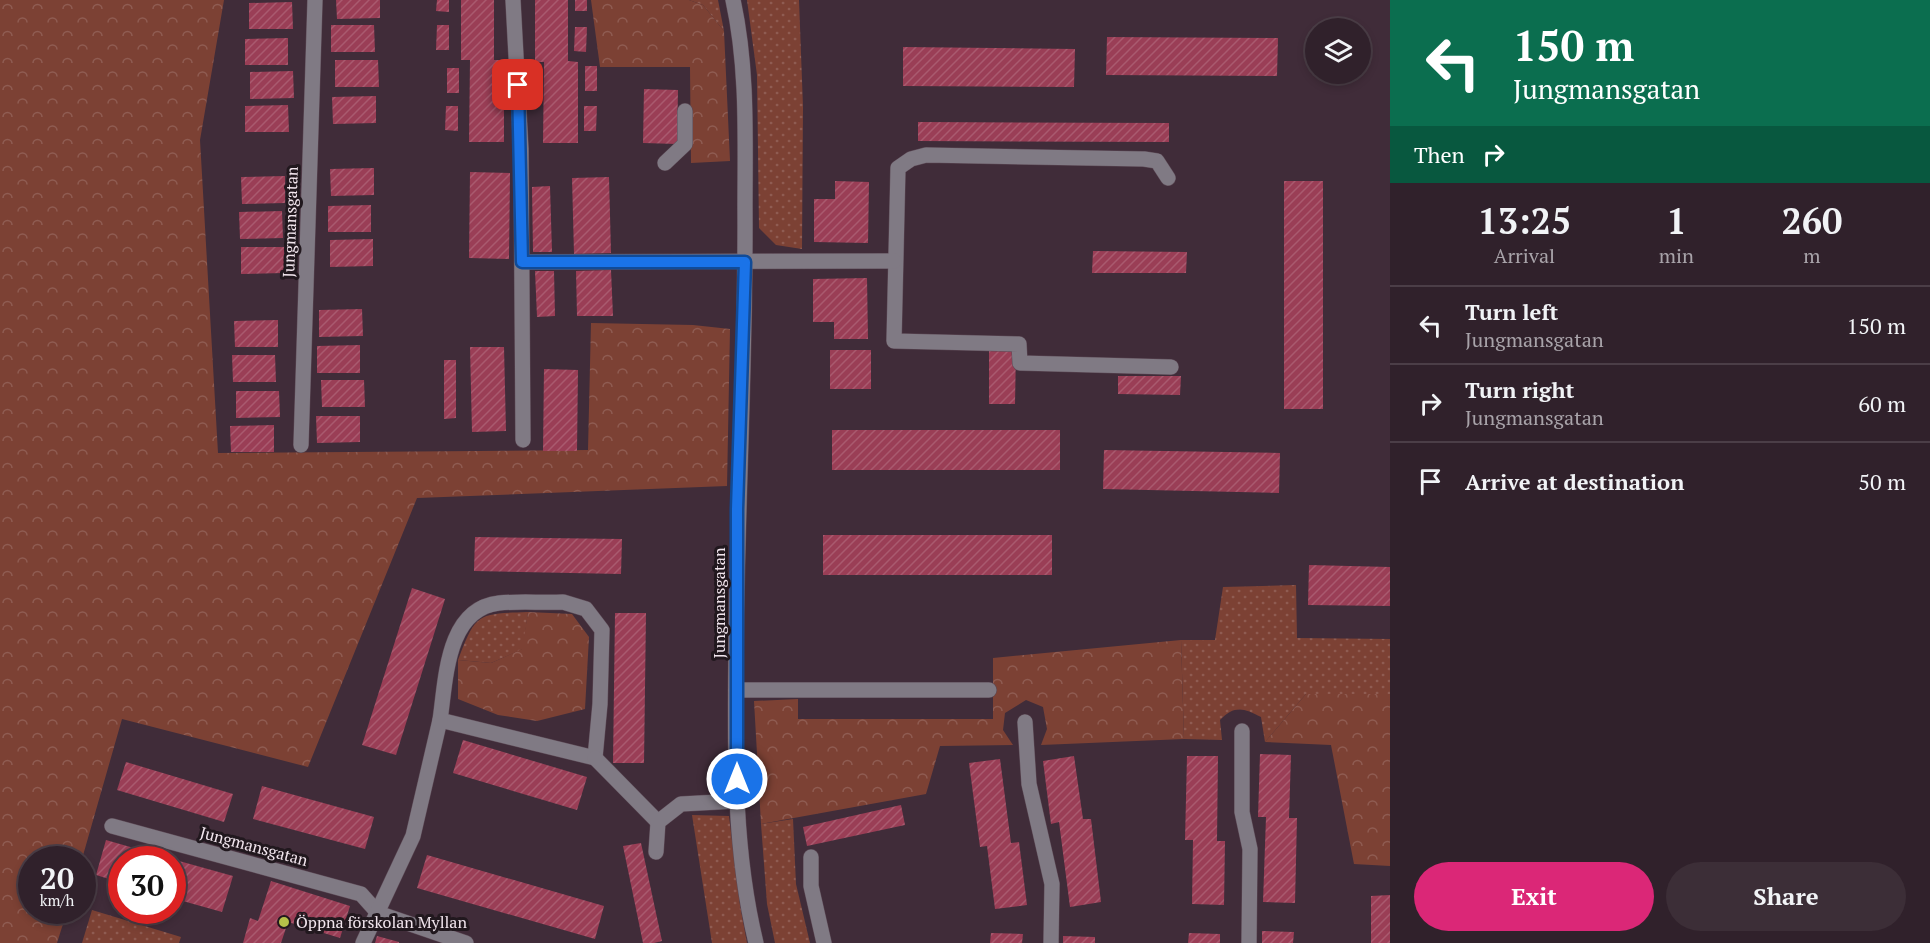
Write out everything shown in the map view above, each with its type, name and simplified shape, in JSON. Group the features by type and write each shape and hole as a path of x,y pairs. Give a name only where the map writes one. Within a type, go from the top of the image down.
{"street":[{"name":"Jungmansgatan","path":"301,445 315,0"},
{"path":"513,0 521,149 523,440"},
{"name":"Jungmansgatan","path":"733,0 744,80 745,262 737,509 737,801 747,907 756,943"},
{"path":"665,164 685,144 685,111"},
{"path":"1168,178 1156,161 1144,159 926,155 898,168 894,261 894,341 1019,344 1020,363 1171,367"},
{"path":"522,262 894,261"},
{"path":"363,943 413,836 440,720 450,651 468,615 496,603 563,603 586,609 602,630 600,704 595,758"},
{"path":"736,690 989,690"},
{"path":"440,720 595,758 658,822"},
{"path":"1025,722 1029,784 1052,884 1052,943"},
{"path":"1242,731 1242,812 1251,849 1249,943"},
{"path":"656,852 658,822 681,804 737,801"},
{"name":"Jungmansgatan","path":"112,826 361,894 378,913 466,943"},
{"path":"811,857 811,886 824,943"}],"green space":[{"path":"0,0 224,0 200,140 218,453 588,450 591,323 693,325 730,329 727,486 417,498 308,767 122,719 86,846 18,846 18,924 63,924 57,943 0,943"},
{"path":"591,0 689,0 703,5 724,31 730,161 691,163 690,67 600,67"},
{"path":"689,0 718,0 724,31 703,5"},
{"path":"747,0 799,0 803,107 802,249 776,245 759,228 757,75"},
{"path":"1296,585 1297,638 1390,639 1390,694 1306,694 1265,742 1261,717 1244,710 1230,712 1220,720 1222,740 1184,739 1181,640 1215,640 1223,587"},
{"path":"528,612 523,649 491,663 458,660 475,624 481,619 489,615"},
{"path":"528,612 572,614 589,637 585,709 537,721 498,715 458,699 458,660 491,663 522,649"},
{"path":"1181,640 1184,739 1041,745 1047,729 1043,707 1026,700 1005,713 1003,730 1013,745 940,746 926,794 761,824 754,701 798,699 798,719 993,719 993,658"},
{"path":"1306,694 1390,694 1390,866 1354,864 1331,745 1265,742"},
{"path":"692,815 729,816 747,943 712,943"},
{"path":"793,819 796,884 810,943 775,943 767,904 761,824"},
{"path":"96,911 108,915 108,924 138,924 181,937 179,943 82,943 88,924 96,924"}],"building":[{"path":"336,0 380,0 380,18 337,19"},
{"path":"437,0 449,0 449,12 436,11"},
{"path":"461,0 494,0 494,60 504,60 504,142 469,142 470,60 461,60"},
{"path":"535,0 568,0 568,61 578,62 578,143 543,143 544,62 535,62"},
{"path":"575,0 587,0 587,11 575,11"},
{"path":"292,2 293,29 249,29 249,3"},
{"path":"331,25 374,25 375,52 331,52"},
{"path":"437,25 449,25 449,50 436,50"},
{"path":"575,27 587,27 586,52 574,51"},
{"path":"1107,37 1278,38 1277,76 1106,75"},
{"path":"288,38 288,65 245,65 245,39"},
{"path":"903,47 1075,49 1074,87 903,86"},
{"path":"335,60 378,60 379,87 335,87"},
{"path":"585,66 597,66 597,91 585,91"},
{"path":"447,68 459,68 459,93 447,93"},
{"path":"293,71 294,98 250,99 250,72"},
{"path":"644,89 678,90 677,144 643,143"},
{"path":"376,96 376,123 333,124 332,97"},
{"path":"288,105 289,132 245,132 245,106"},
{"path":"446,106 458,106 458,131 445,130"},
{"path":"584,106 597,106 596,131 584,131"},
{"path":"918,122 1169,123 1169,142 918,141"},
{"path":"374,168 374,195 331,196 330,169"},
{"path":"470,172 510,173 509,259 469,258"},
{"path":"285,176 285,203 242,204 241,177"},
{"path":"609,177 611,253 574,254 572,178"},
{"path":"835,181 869,182 868,243 814,242 814,199 835,199"},
{"path":"1284,181 1323,181 1323,409 1284,409"},
{"path":"550,186 552,252 533,252 532,187"},
{"path":"371,205 371,232 328,232 328,206"},
{"path":"282,211 283,238 240,239 239,212"},
{"path":"373,239 373,266 330,267 330,240"},
{"path":"241,247 284,247 284,273 241,274"},
{"path":"1093,251 1187,252 1186,273 1092,273"},
{"path":"611,270 613,316 577,316 576,271"},
{"path":"535,271 554,271 555,316 537,317"},
{"path":"867,278 868,339 834,339 834,322 813,322 813,279"},
{"path":"362,309 363,336 319,337 319,310"},
{"path":"278,320 278,347 235,347 234,321"},
{"path":"360,345 360,373 317,373 317,346"},
{"path":"470,347 504,347 506,431 472,432"},
{"path":"830,350 871,350 871,389 830,389"},
{"path":"1016,350 1015,404 989,404 989,351"},
{"path":"232,355 275,355 276,382 233,382"},
{"path":"444,360 456,360 456,418 444,419"},
{"path":"544,369 578,370 577,451 543,451"},
{"path":"1118,376 1181,376 1180,395 1118,394"},
{"path":"321,380 364,380 365,407 322,407"},
{"path":"236,391 279,391 280,417 236,418"},
{"path":"316,416 360,416 360,442 317,443"},
{"path":"274,425 274,452 231,452 230,426"},
{"path":"832,430 1060,430 1060,470 832,470"},
{"path":"1104,450 1280,453 1279,493 1103,489"},
{"path":"823,535 1052,535 1052,575 823,575"},
{"path":"475,537 622,539 621,574 474,571"},
{"path":"1309,565 1390,567 1390,606 1308,605"},
{"path":"412,588 445,599 396,755 362,745"},
{"path":"615,613 646,613 644,763 613,763"},
{"path":"463,740 587,777 577,810 453,773"},
{"path":"1260,754 1291,755 1289,818 1297,818 1295,903 1263,902 1266,817 1258,817"},
{"path":"1074,756 1083,819 1091,819 1101,902 1070,907 1059,822 1051,824 1043,761"},
{"path":"1187,756 1218,756 1217,841 1225,841 1224,905 1192,904 1193,840 1185,840"},
{"path":"1000,759 1011,843 1019,842 1027,905 995,909 987,846 980,847 969,763"},
{"path":"126,762 233,794 224,822 117,790"},
{"path":"262,786 374,817 365,849 253,819"},
{"path":"901,805 905,825 807,846 803,827"},
{"path":"106,840 127,846 108,846 108,879 96,875"},
{"path":"641,843 662,941 654,943 643,943 623,846"},
{"path":"427,855 604,906 595,939 417,888"},
{"path":"186,863 233,876 222,912 186,902"},
{"path":"271,881 350,906 340,938 288,922 281,943 243,943 250,918 258,921"},
{"path":"1390,895 1390,943 1371,943 1371,896"},
{"path":"1262,931 1294,932 1293,943 1262,943"},
{"path":"991,933 1023,934 1022,943 990,943"},
{"path":"1189,933 1220,934 1220,943 1188,943"},
{"path":"377,936 399,942 399,943 375,943"},
{"path":"1063,936 1095,937 1095,943 1063,943"}],"place":[{"name":"Öppna förskolan Myllan","path":"284,922"}],"route":[{"path":"518,85 522,262 745,262 737,509 737,779"}]}
